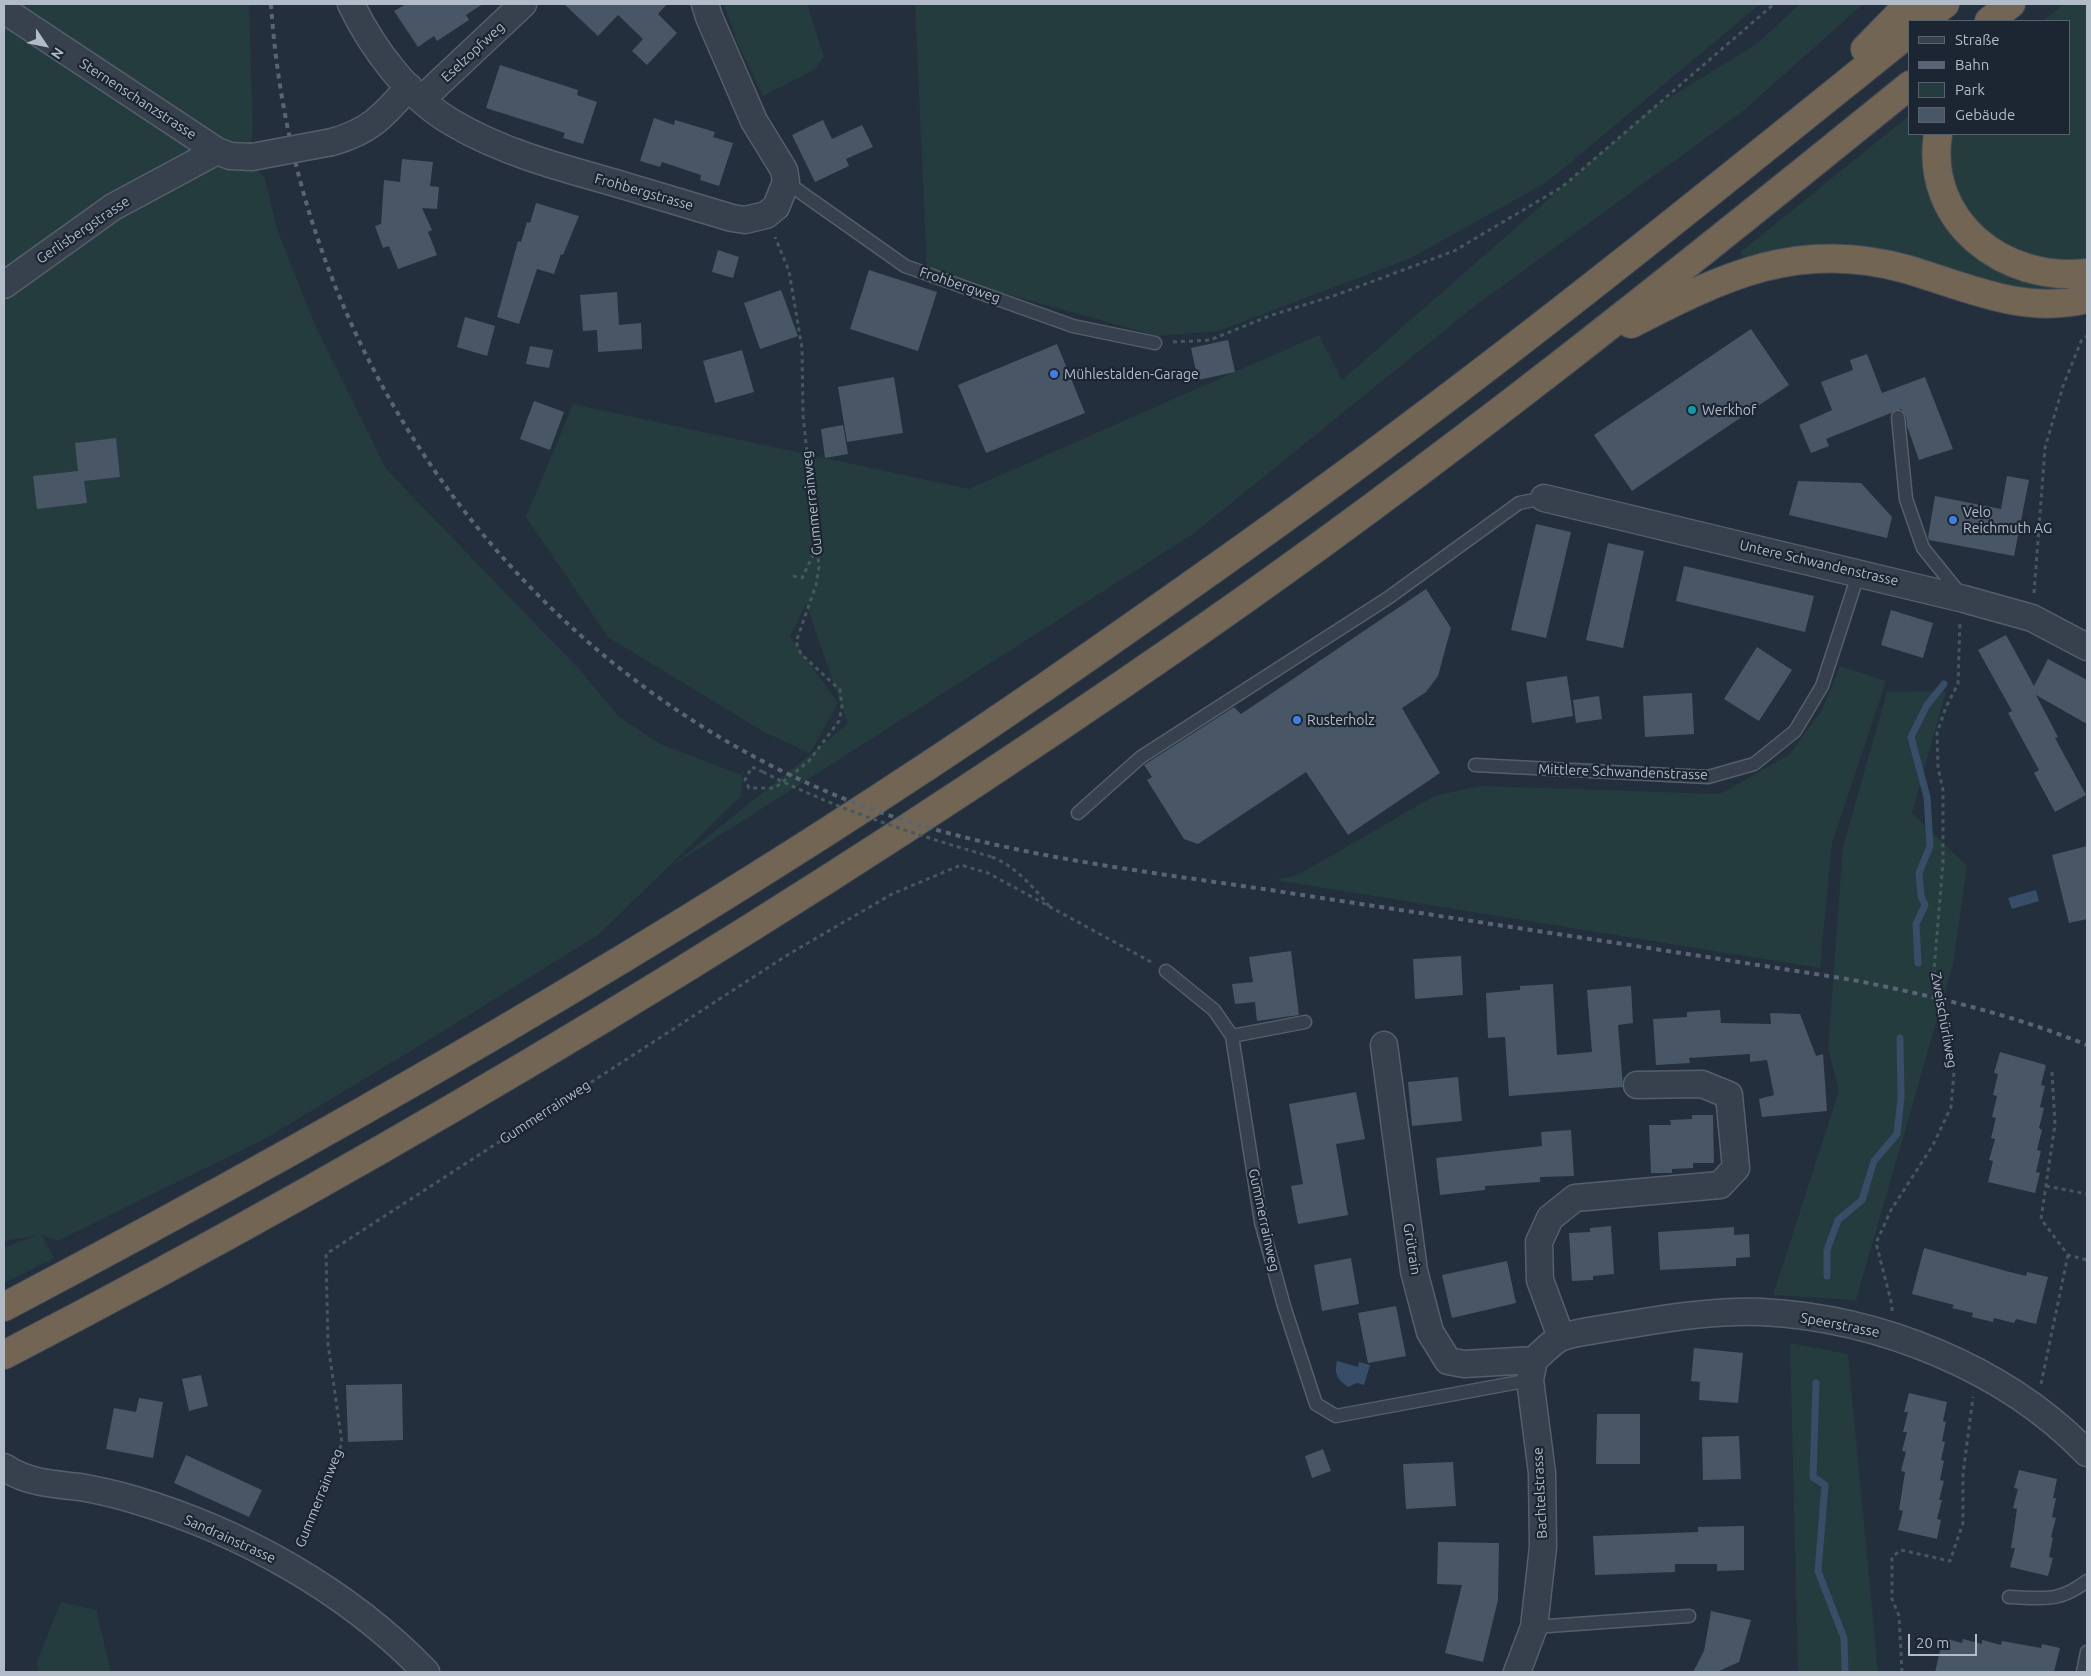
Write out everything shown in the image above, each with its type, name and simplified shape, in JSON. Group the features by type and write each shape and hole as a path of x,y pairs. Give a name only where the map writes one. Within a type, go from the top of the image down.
{"highway":[{"path":"1765,149 1909,4"},
{"path":"1924,20 1944,4"},
{"path":"1990,20 2010,4"},
{"path":"2009,20 2023,4"},
{"path":"4,1307 153,1228 438,1068 722,897 915,773 1167,602 1401,433 1551,319 1908,34"},
{"path":"4,1355 162,1272 454,1108 607,1018 819,885 974,784 1200,631 1453,447 1574,354 1908,87"},
{"path":"1938,135 1937,153 1944,190 1960,223 1980,244 2002,259 2029,270 2056,274 2087,273"},
{"path":"1574,354 1717,282 1755,268 1792,260 1824,258 1873,262 2016,303 2049,305 2087,299"}],"street":[{"name":"Frohbergstrasse","path":"351,4 362,27 394,72 452,123 500,146 562,168 732,218 745,220 766,215"},
{"name":"Eselzopfweg","path":"252,157 332,142 354,135 379,120 416,93 524,4"},
{"path":"705,4 708,17 754,121 780,162 786,182 776,206 766,215"},
{"name":"Sternenschanzstrasse","path":"4,10 218,151 230,156 252,157"},
{"name":"Gerlisbergstrasse","path":"4,285 113,207 218,151"},
{"name":"Untere Schwandenstrasse","path":"1544,498 1860,572 1964,599 2032,618 2087,647"},
{"name":"Grütrain","path":"1384,1045 1414,1271 1430,1332 1448,1361 1532,1370"},
{"path":"1560,1338 1540,1280 1539,1242 1550,1218 1575,1198 1720,1185 1736,1168 1729,1094 1702,1084 1637,1085"},
{"name":"Speerstrasse","path":"1532,1370 1560,1338 1680,1316 1761,1312 1820,1318 1889,1334 1949,1357 1977,1371 2036,1409 2087,1453"},
{"name":"Bachtelstrasse","path":"1516,1672 1534,1627 1543,1547 1542,1473 1532,1370"},
{"name":"Sandrainstrasse","path":"4,1467 33,1480 106,1493 145,1503 206,1526 291,1567 370,1620 404,1649 426,1672"}],"lane":[{"name":"Frohbergweg","path":"786,182 905,266 1073,326 1154,343"},
{"path":"1898,417 1906,499 1920,540 1923,548 1964,599"},
{"path":"1078,813 1141,757 1388,598 1519,502 1544,498"},
{"name":"Mittlere Schwandenstrasse","path":"1475,765 1708,777 1754,764 1795,730 1822,686 1860,572"},
{"name":"Gummerrainweg","path":"1166,971 1214,1010 1232,1036 1261,1222 1284,1306 1316,1404 1336,1416 1532,1370"},
{"path":"1232,1036 1305,1022"},
{"path":"2009,1597 2058,1597 2075,1590 2087,1581"},
{"path":"1534,1627 1689,1616"},
{"path":"2083,1672 2087,1652"}],"path":[{"path":"1154,343 1210,340 1269,316 1336,295 1454,251 1562,187 1774,4"},
{"name":"Gummerrainweg","path":"766,215 789,271 802,348 803,415 818,545 819,567 816,585 796,642 801,654 840,690 842,706 839,721 809,760 775,788 748,788 745,780 752,766 763,772 808,794 883,824 992,857 1007,866 1039,893 1051,908"},
{"path":"2032,618 2046,448 2064,386 2082,339 2087,336"},
{"path":"793,576 802,578 818,545"},
{"name":"Zweischürliweg","path":"1889,1334 1892,1305 1876,1243 1891,1210 1933,1145 1951,1107 1954,1072 1940,1012 1934,970 1943,853 1943,790 1938,767 1937,733 1946,706 1958,684 1960,620 1964,599"},
{"name":"Gummerrainweg","path":"291,1567 342,1444 328,1344 326,1254 789,954 892,894 961,865 988,873 1166,971"},
{"path":"2052,1072 2055,1124 2041,1219 2068,1255 2087,1260"},
{"path":"2046,1186 2087,1194"},
{"path":"2036,1409 2068,1255"},
{"path":"1902,1672 1899,1616 1892,1599 1892,1557 1901,1550 1950,1561 1963,1523 1967,1433 1977,1371"}],"green space":[{"path":"4,4 249,4 253,133 250,147 254,166 265,178 277,229 315,325 386,469 580,670 619,717 660,744 742,775 741,796 598,935 263,1140 57,1241 41,1234 54,1258 4,1283 4,1248 37,1235 4,1241"},
{"path":"724,4 807,4 824,57 814,70 763,96 737,42"},
{"path":"915,4 1760,4 1547,182 1411,258 1218,331 1158,336 927,272"},
{"path":"1800,4 1863,4 1743,111 1476,305 1193,534 670,867 848,724 806,604 790,637 838,703 810,753 764,732 608,637 526,517 573,404 969,489 1319,335 1342,380 1650,110 1758,43"},
{"path":"2064,4 2087,4 2087,289 2036,295 1781,252 1742,257 1741,253 1743,250 1908,117 1908,135 2071,135 2071,20 2044,20"},
{"path":"1840,666 1886,681 1832,843 1820,968 1275,880 1298,875 1434,796 1481,786 1720,794 1790,754 1822,710"},
{"path":"1946,691 1912,813 1967,866 1953,964 1856,1300 1773,1295 1839,1091 1828,1048 1843,847 1887,692"},
{"path":"1790,1343 1848,1354 1878,1672 1798,1672"},
{"path":"61,1602 96,1610 111,1672 38,1672 37,1661"}],"water":[{"path":"2036,890 2039,901 2012,909 2008,898"},
{"path":"1337,1361 1358,1367 1359,1362 1370,1365 1364,1385 1357,1383 1348,1387 1344,1384 1336,1373"}],"building":[{"path":"406,4 483,4 466,15 469,20 437,41 434,36 418,47 394,11"},
{"path":"564,4 667,4 658,14 677,33 647,65 632,51 643,39 618,15 598,36"},
{"path":"500,65 578,90 577,95 597,102 583,144 563,138 565,133 486,108"},
{"path":"654,118 674,125 675,120 715,132 713,137 733,143 719,186 700,180 701,175 662,162 660,167 640,161"},
{"path":"823,120 832,139 862,125 873,147 846,159 849,166 815,182 792,135"},
{"path":"402,159 433,162 430,186 439,187 437,209 422,208 432,230 428,232 437,255 398,269 389,246 383,248 375,226 381,224 384,180 400,182"},
{"path":"536,203 579,216 554,274 537,269 519,324 497,317 518,241 521,242 527,222 530,223"},
{"path":"718,250 739,257 733,278 712,272"},
{"path":"869,270 937,292 918,351 850,329"},
{"path":"781,290 798,336 760,349 744,303"},
{"path":"617,292 619,325 641,323 642,349 598,352 597,330 583,331 580,295"},
{"path":"465,317 495,326 487,356 457,347"},
{"name":"Werkhof","path":"1751,329 1789,385 1632,491 1594,435"},
{"path":"1228,340 1235,372 1198,380 1191,348"},
{"path":"1057,344 1085,413 986,453 958,385"},
{"path":"530,346 553,350 549,368 526,364"},
{"path":"742,350 754,392 715,403 703,361"},
{"path":"1867,354 1882,393 1925,377 1953,449 1919,460 1907,426 1906,416 1901,409 1826,439 1829,446 1811,453 1799,425 1832,410 1821,382 1853,370 1850,360"},
{"path":"894,377 903,433 847,442 838,387"},
{"path":"534,401 564,412 550,450 520,439"},
{"path":"843,425 848,454 825,458 821,429"},
{"path":"116,438 120,477 84,481 87,503 37,509 33,476 78,471 75,443"},
{"path":"2007,476 2029,480 2014,556 1929,540 1935,496 2001,509"},
{"path":"1798,481 1861,483 1892,517 1887,538 1789,515"},
{"path":"1536,524 1571,532 1546,638 1511,630"},
{"path":"1608,543 1644,551 1623,648 1586,640"},
{"path":"1684,566 1814,596 1805,632 1676,601"},
{"name":"Rusterholz","path":"1426,589 1451,628 1438,676 1426,692 1402,708 1440,773 1348,835 1306,772 1198,844 1184,839 1147,780 1152,777 1144,765 1234,707 1241,714"},
{"path":"1891,610 1933,623 1923,658 1881,645"},
{"path":"2006,635 2034,686 2048,659 2087,680 2087,724 2036,695 2058,737 2055,738 2086,795 2055,812 2034,773 2039,770 2008,713 2012,711 1978,650"},
{"path":"1757,647 1792,670 1759,721 1724,699"},
{"path":"1567,676 1573,716 1532,723 1526,682"},
{"path":"1692,693 1694,734 1645,737 1643,696"},
{"path":"1599,696 1602,719 1576,723 1573,700"},
{"path":"2087,846 2087,919 2069,923 2052,855"},
{"path":"1291,951 1299,1015 1257,1021 1255,1002 1235,1004 1232,984 1253,982 1249,957"},
{"path":"1461,956 1463,995 1415,999 1413,959"},
{"path":"1553,984 1557,1055 1592,1052 1587,990 1631,986 1633,1023 1618,1025 1623,1087 1509,1096 1505,1037 1488,1038 1486,993 1520,990 1520,986"},
{"path":"1720,1010 1721,1023 1771,1024 1770,1013 1800,1014 1816,1056 1823,1054 1827,1111 1762,1117 1759,1099 1774,1095 1767,1060 1750,1062 1750,1054 1689,1058 1690,1063 1656,1065 1653,1019 1687,1017 1687,1012"},
{"path":"2000,1052 2046,1065 2041,1085 2045,1086 2040,1107 2044,1108 2039,1128 2042,1130 2037,1150 2041,1151 2036,1172 2040,1173 2035,1193 1988,1182 1993,1161 1989,1160 1995,1139 1991,1138 1996,1118 1992,1117 1997,1096 1993,1095 1998,1074 1994,1073"},
{"path":"1458,1077 1462,1121 1412,1126 1408,1082"},
{"path":"1356,1092 1365,1139 1336,1144 1348,1215 1298,1224 1291,1186 1303,1184 1289,1104"},
{"path":"1692,1115 1713,1115 1714,1163 1693,1163 1693,1168 1672,1169 1672,1173 1651,1173 1649,1125 1671,1125 1670,1120 1692,1119"},
{"path":"1571,1130 1574,1176 1540,1177 1540,1182 1485,1186 1485,1190 1440,1195 1436,1158 1542,1146 1541,1132"},
{"path":"1611,1226 1614,1274 1593,1276 1593,1280 1572,1281 1569,1233 1590,1232 1590,1228"},
{"path":"1734,1227 1734,1235 1749,1234 1750,1257 1736,1258 1736,1266 1660,1270 1658,1232"},
{"path":"1924,1248 2026,1276 2027,1272 2048,1277 2036,1324 2016,1319 2014,1323 1994,1318 1993,1322 1972,1317 1973,1313 1952,1308 1954,1305 1912,1294"},
{"path":"1351,1258 1359,1304 1322,1311 1314,1265"},
{"path":"1507,1261 1516,1303 1452,1318 1442,1275"},
{"path":"1396,1306 1406,1356 1368,1363 1358,1313"},
{"path":"1694,1348 1743,1353 1738,1403 1699,1400 1700,1382 1691,1381"},
{"path":"201,1375 208,1406 189,1411 182,1379"},
{"path":"402,1384 403,1440 348,1442 346,1385"},
{"path":"1909,1393 1947,1402 1943,1421 1946,1422 1942,1441 1945,1442 1941,1460 1944,1461 1940,1480 1944,1481 1939,1500 1942,1500 1937,1519 1941,1520 1937,1539 1898,1530 1903,1511 1899,1510 1905,1472 1901,1471 1906,1452 1902,1451 1907,1432 1903,1432 1908,1412 1904,1412"},
{"path":"139,1398 163,1402 153,1458 106,1449 114,1408 136,1412"},
{"path":"1597,1414 1640,1414 1640,1464 1596,1464"},
{"path":"1739,1436 1741,1479 1703,1480 1702,1437"},
{"path":"1323,1449 1331,1471 1312,1478 1305,1456"},
{"path":"186,1455 262,1490 249,1517 174,1483"},
{"path":"1453,1462 1456,1506 1406,1509 1403,1464"},
{"path":"2019,1470 2057,1479 2052,1517 2056,1518 2051,1537 2053,1538 2049,1557 2053,1558 2048,1576 2010,1567 2015,1548 2011,1548 2017,1509 2013,1508 2018,1489 2014,1488"},
{"path":"1744,1526 1744,1570 1717,1571 1717,1564 1675,1564 1675,1572 1595,1575 1593,1536 1698,1532 1698,1527"},
{"path":"1438,1542 1499,1543 1498,1600 1483,1662 1445,1653 1462,1585 1437,1584"},
{"path":"1711,1611 1751,1620 1739,1662 1717,1672 1693,1672 1704,1651"},
{"path":"1943,1638 1962,1643 1963,1639 1982,1644 1982,1640 2001,1645 2002,1641 2041,1648 2042,1644 2060,1648 2054,1672 1935,1672"}],"waterway":[{"path":"1918,963 1916,924 1925,905 1921,896 1919,873 1930,846 1927,797 1911,737 1927,705 1944,684"},
{"path":"1827,1276 1827,1250 1838,1220 1862,1200 1874,1161 1897,1134 1901,1098 1900,1038"},
{"path":"1816,1383 1813,1477 1825,1485 1818,1571 1844,1638 1845,1672"}],"railway":[{"path":"271,4 289,135 325,260 378,379 447,488 530,587 627,674 736,746 855,803 905,821 1008,847 1112,867 1853,980 2001,1015 2087,1045"}],"place":[{"name":"Mühlestalden-Garage","path":"1054,374"},
{"name":"Werkhof","path":"1692,410"},
{"name":"Velo Reichmuth AG","path":"1953,520"},
{"name":"Rusterholz","path":"1297,720"}]}
